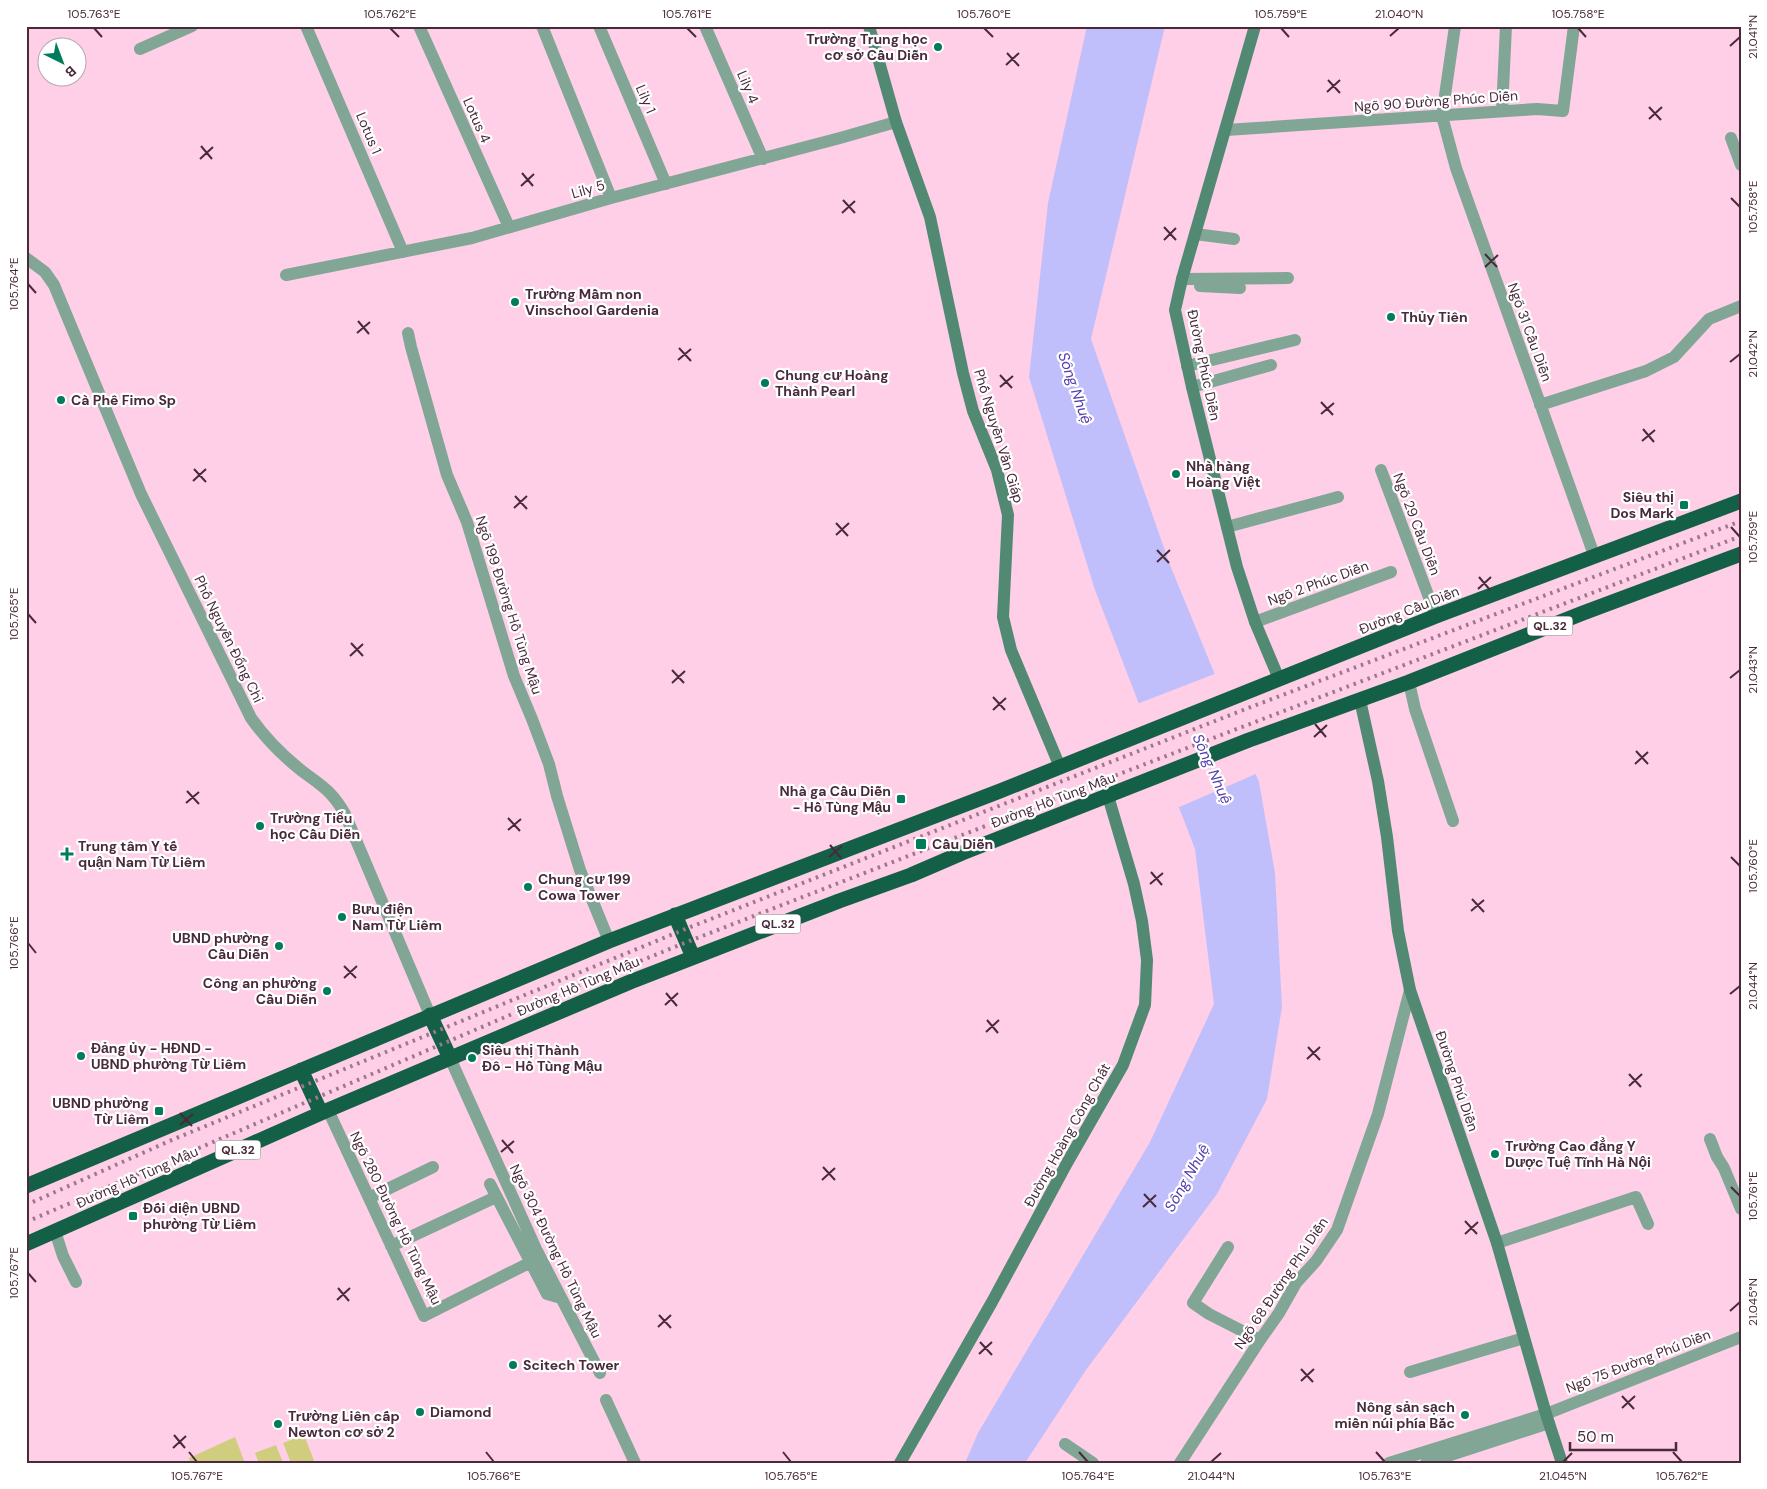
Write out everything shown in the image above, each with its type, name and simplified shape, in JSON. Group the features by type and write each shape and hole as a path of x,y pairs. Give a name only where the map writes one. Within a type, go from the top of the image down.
{"highway":[{"name":"Đường Cầu Diễn","path":"1131,737 1436,616 1741,501"},
{"name":"QL.32","path":"1360,700 1741,554"},
{"name":"Đường Hồ Tùng Mậu","path":"26,1244 324,1112 630,982 839,901 912,875 962,853 1249,740 1360,700"},
{"name":"Đường Hồ Tùng Mậu","path":"26,1186 609,941 1060,767 1131,737"},
{"path":"675,915 693,957"},
{"path":"430,1015 450,1058"},
{"path":"301,1070 324,1112"}],"street":[{"path":"140,49 192,26"},
{"name":"Lotus 1","path":"306,26 403,252"},
{"name":"Lotus 4","path":"419,26 509,227"},
{"path":"542,26 611,198"},
{"name":"Lily 1","path":"599,26 666,184"},
{"name":"Lily 4","path":"706,26 763,159"},
{"name":"Phố Nguyễn Văn Giáp","path":"869,26 896,122 930,217 963,373 973,411 997,470 1008,515 1003,617 1009,642 1060,767"},
{"name":"Đường Phúc Diễn","path":"1255,26 1181,282 1175,310 1192,388 1237,567 1255,622 1279,679"},
{"path":"1442,116 1455,26"},
{"path":"1502,111 1506,26"},
{"name":"Ngõ 90 Đường Phúc Diễn","path":"1226,130 1537,109 1563,111 1574,26"},
{"name":"Ngõ 31 Cầu Diễn","path":"1442,116 1456,168 1594,555"},
{"name":"Lily 5","path":"286,275 472,238 611,198 896,122"},
{"path":"1731,138 1741,166"},
{"path":"1194,237 1232,242"},
{"name":"Phố Nguyễn Đổng Chi","path":"26,258 45,272 54,285 141,494 251,718 261,733 302,770 326,788 341,807 360,847 430,1015"},
{"path":"1181,282 1288,278"},
{"path":"1181,282 1240,288"},
{"path":"1540,405 1646,371 1674,358 1710,319 1741,306"},
{"name":"Ngõ 199 Đường Hồ Tùng Mậu","path":"408,333 410,347 448,475 467,522 514,676 549,764 580,870 609,941"},
{"path":"1187,366 1295,340"},
{"path":"1192,388 1271,365"},
{"name":"Ngõ 29 Cầu Diễn","path":"1381,470 1436,616"},
{"path":"1227,527 1338,497"},
{"name":"Ngõ 2 Phúc Diễn","path":"1255,622 1391,572"},
{"path":"1409,682 1415,708 1453,821"},
{"name":"Đường Phú Diễn","path":"1360,700 1378,781 1398,931 1410,990 1497,1243 1547,1418 1562,1463"},
{"name":"Đường Hoàng Công Chất","path":"900,1463 992,1302 1123,1065 1145,1005 1147,960 1142,921 1134,884 1108,796"},
{"name":"Ngõ 68 Đường Phú Diễn","path":"1180,1463 1279,1313 1296,1283 1316,1261 1337,1230 1378,1114 1410,990"},
{"name":"Ngõ 304 Đường Hồ Tùng Mậu","path":"450,1058 532,1240 600,1373"},
{"name":"Ngõ 280 Đường Hồ Tùng Mậu","path":"324,1112 368,1198 424,1316 529,1263"},
{"path":"1710,1139 1741,1209"},
{"path":"368,1198 432,1167"},
{"path":"490,1184 529,1263 547,1294 561,1298"},
{"path":"391,1246 496,1197"},
{"path":"1497,1243 1636,1197 1648,1224"},
{"path":"55,1231 63,1256 76,1282"},
{"path":"1228,1247 1193,1303 1209,1314 1260,1340"},
{"name":"Ngõ 75 Đường Phú Diễn","path":"1547,1418 1741,1337"},
{"path":"1410,1372 1524,1338"},
{"path":"606,1400 636,1463"},
{"path":"1388,1463 1547,1418"},
{"path":"1426,1463 1547,1418"},
{"path":"1065,1444 1093,1463"}],"shaded area":[{"path":"304,1435 315,1463 291,1463 283,1443"},
{"path":"235,1437 245,1463 190,1463 189,1458"},
{"path":"276,1445 283,1463 259,1463 255,1453"}],"water":[{"name":"Sông Nhuệ","path":"1087,26 1165,26 1091,339 1170,565 1259,782 1275,873 1282,1007 1267,1099 1217,1194 1086,1370 1025,1463 965,1463 978,1433 1150,1142 1214,1004 1195,849 1095,590 1029,377 1048,203"}],"pier":[{"path":"1217,673 1258,773 1177,808 1137,704"}],"railway":[{"path":"26,1205 174,1139 688,928 1243,710 1741,521"},
{"path":"26,1222 566,991 692,940 1741,536"}],"place":[{"name":"Trường Trung học cơ sở Cầu Diễn","path":"938,47"},
{"name":"Trường Mầm non Vinschool Gardenia","path":"515,302"},
{"name":"Thủy Tiên","path":"1391,317"},
{"name":"Chung cư Hoàng Thành Pearl","path":"765,383"},
{"name":"Cà Phê Fimo Sp","path":"61,400"},
{"name":"Nhà hàng Hoàng Việt","path":"1176,474"},
{"name":"Siêu thị Dos Mark","path":"1684,505"},
{"name":"Nhà ga Cầu Diễn - Hồ Tùng Mậu","path":"901,799"},
{"name":"Trường Tiểu học Cầu Diễn","path":"260,826"},
{"name":"Cầu Diễn","path":"921,844"},
{"name":"Trung tâm Y tế quận Nam Từ Liêm","path":"67,854"},
{"name":"Chung cư 199 Cowa Tower","path":"528,887"},
{"name":"Bưu điện Nam Từ Liêm","path":"342,917"},
{"name":"UBND phường Cầu Diễn","path":"279,946"},
{"name":"Công an phường Cầu Diễn","path":"327,991"},
{"name":"Đảng ủy - HĐND - UBND phường Từ Liêm","path":"81,1056"},
{"name":"Siêu thị Thành Đô - Hồ Tùng Mậu","path":"472,1058"},
{"name":"UBND phường Từ Liêm","path":"159,1111"},
{"name":"Trường Cao đẳng Y Dược Tuệ Tĩnh Hà Nội","path":"1495,1154"},
{"name":"Đối diện UBND phường Từ Liêm","path":"133,1216"},
{"name":"Scitech Tower","path":"513,1365"},
{"name":"Diamond","path":"420,1412"},
{"name":"Nông sản sạch miền núi phía Bắc","path":"1465,1415"},
{"name":"Trường Liên cấp Newton cơ sở 2","path":"278,1424"}]}
